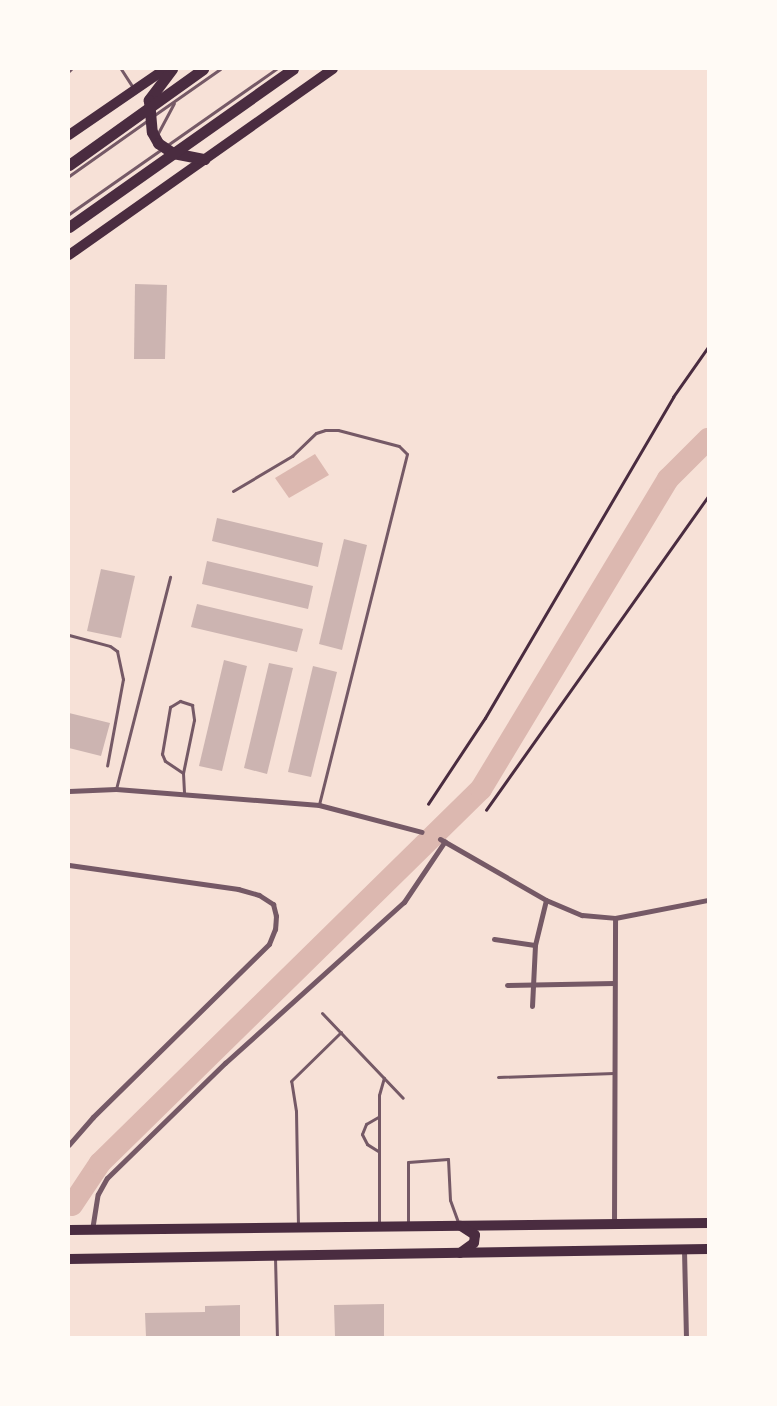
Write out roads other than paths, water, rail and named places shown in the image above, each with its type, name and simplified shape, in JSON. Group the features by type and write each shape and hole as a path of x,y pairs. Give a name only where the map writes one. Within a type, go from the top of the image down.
{"highway":[{"path":"172,69 155,90 148,114 164,146 204,159"},
{"path":"69,165 148,114 203,69"},
{"path":"69,227 164,146 293,69"}],"main road":[{"path":"69,135 165,69"},
{"path":"69,255 333,69"},
{"path":"69,1230 708,1223"},
{"path":"459,1225 471,1230 475,1235 474,1243 459,1254"},
{"path":"69,1258 708,1249"}],"street":[{"path":"69,790 116,789 318,805 422,832"},
{"path":"92,1230 96,1201 107,1178 225,1063 404,902 443,840 546,900 582,916 615,918 708,900"},
{"path":"69,865 238,888 260,895 272,904 275,929 269,944 92,1117 69,1145"},
{"path":"532,1006 535,945 546,900"},
{"path":"614,1224 615,918"},
{"path":"494,938 535,945"},
{"path":"507,985 614,984"},
{"path":"684,1250 686,1337"}],"lane":[{"path":"121,69 135,90"},
{"path":"69,176 148,114 176,100 220,69"},
{"path":"69,214 276,69"},
{"path":"164,146 176,100"},
{"path":"233,491 292,456 316,433 325,430 338,430 399,446 407,454 318,805"},
{"path":"116,789 170,577"},
{"path":"69,635 110,646 117,651 123,680 107,766"},
{"path":"183,773 165,761 162,754 170,707 180,701 192,705 194,720 183,773 184,794"},
{"path":"322,1013 403,1098"},
{"path":"298,1226 296,1111 291,1081 341,1032"},
{"path":"498,1077 614,1073"},
{"path":"379,1226 378,1117 384,1078"},
{"path":"378,1117 366,1124 362,1134 366,1144 379,1152"},
{"path":"408,1226 408,1162 448,1159 450,1200 459,1225"},
{"path":"275,1256 277,1337"}],"waterway":[{"path":"72,1205 100,1163 481,789 668,479 708,439"}]}
